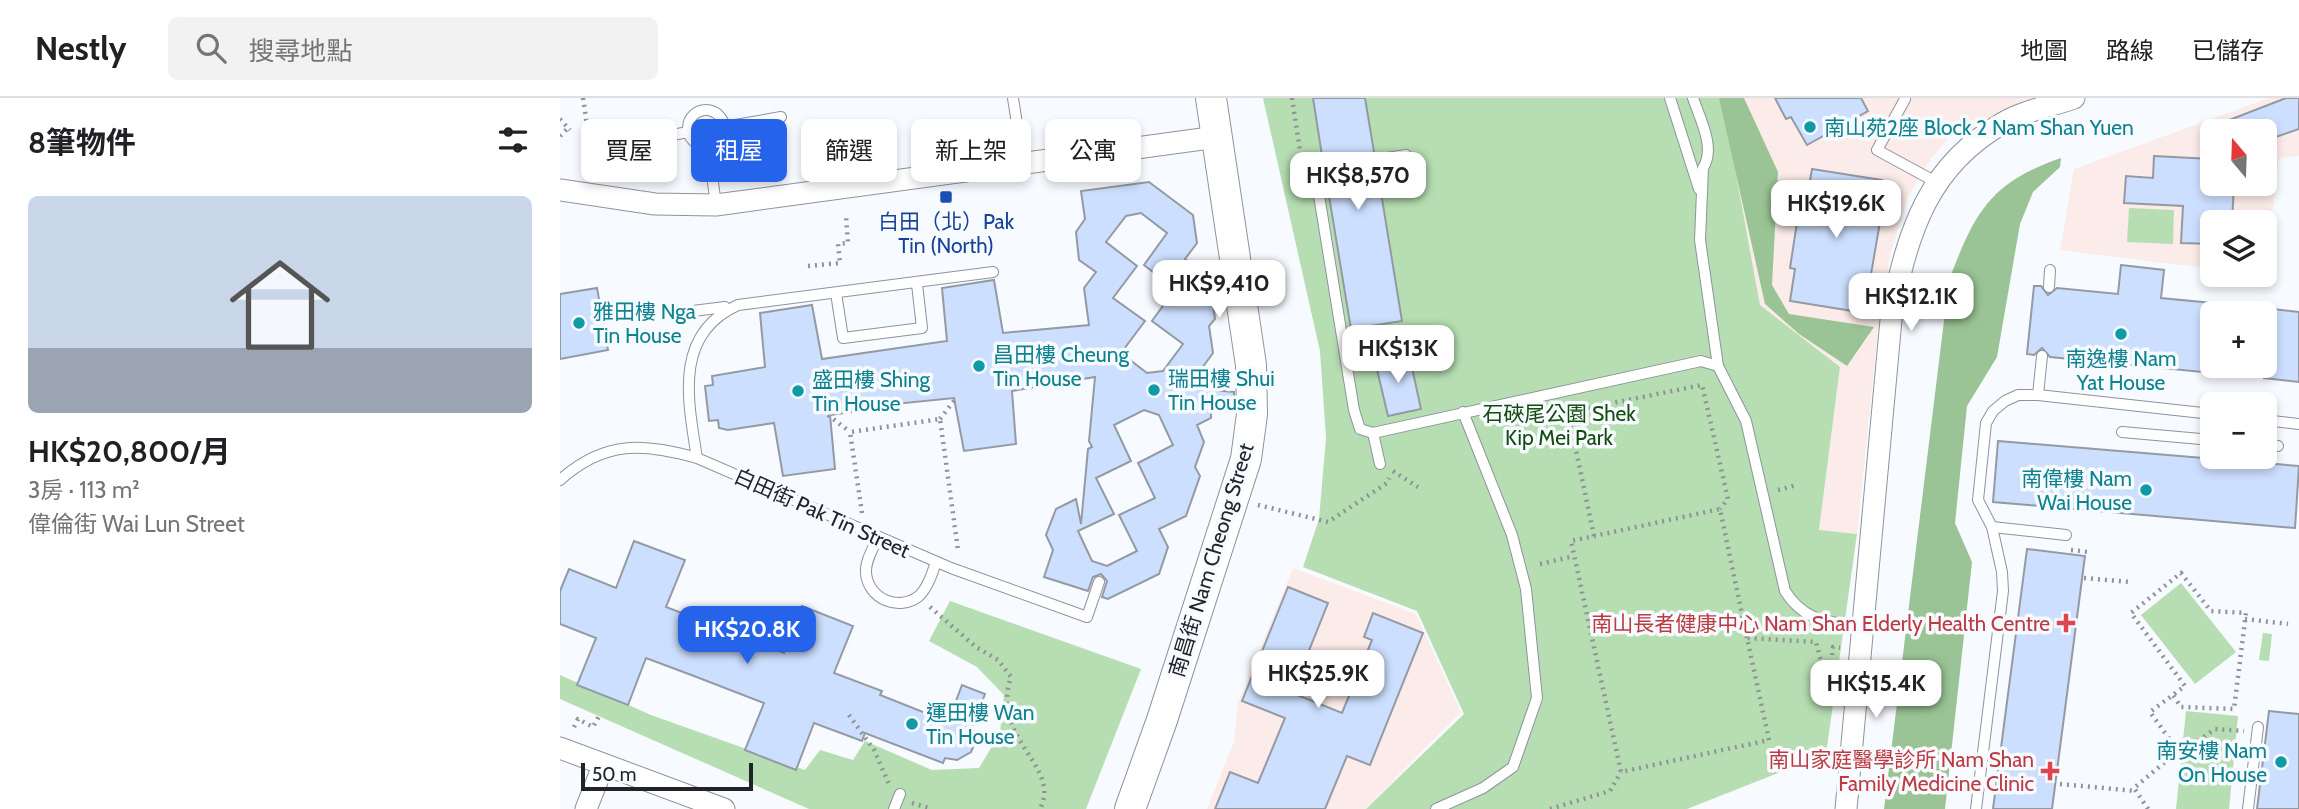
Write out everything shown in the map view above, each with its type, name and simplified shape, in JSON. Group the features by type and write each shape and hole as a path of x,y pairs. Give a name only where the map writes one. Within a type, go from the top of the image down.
{"main road":[{"name":"南昌街 Nam Cheong Street","path":"1131,809 1245,459 1252,414 1251,365 1211,98"}],"street":[{"path":"1846,809 1892,309 1906,245 1936,182 1961,154 2004,122 2074,98"},
{"path":"1031,162 1217,137"},
{"path":"560,190 655,204 716,205 911,178"},
{"path":"560,748 724,809"},
{"path":"586,809 603,766"}],"lane":[{"path":"1013,98 1016,119"},
{"path":"1670,98 1702,195"},
{"path":"1693,98 1708,145 1709,159 1703,168 1700,240 1718,366 1746,421 1785,591 1793,605 1807,616 1864,628"},
{"path":"1892,98 1899,110"},
{"path":"1905,99 1877,150 1936,182"},
{"path":"691,137 688,120 703,110 715,112 719,119"},
{"path":"770,119 781,117"},
{"path":"677,134 688,132"},
{"path":"1375,160 1406,155"},
{"path":"1324,170 1315,171 1354,410 1360,429 1373,433 1701,361 1718,366"},
{"path":"713,182 716,205"},
{"path":"2049,287 2050,270"},
{"path":"677,313 917,284 993,272"},
{"path":"836,293 843,338 922,328 917,284"},
{"path":"697,458 688,404 690,368 700,337 711,320 738,305"},
{"path":"2038,395 2042,356"},
{"path":"1976,809 2003,591 2002,572 1992,527 1978,500 1986,424 1993,411 2018,395 2038,395 2200,413"},
{"path":"1436,809 1483,788 1513,767 1537,698 1533,631 1526,589 1512,535 1463,412"},
{"path":"2277,421 2299,424"},
{"path":"2122,432 2200,439"},
{"path":"1373,433 1380,464"},
{"name":"白田街 Pak Tin Street","path":"560,480 592,457 631,446 661,448 697,458 936,562 1087,617 1099,582"},
{"path":"1992,527 2066,535"},
{"path":"878,537 866,572 872,590 887,602 905,603 921,594 936,562"},
{"path":"2248,809 2258,727"},
{"path":"894,809 897,796"}],"path":[{"path":"583,98 586,119"},
{"path":"560,120 569,129 560,136"},
{"path":"808,266 840,263 838,244 848,243 846,217"},
{"path":"1550,809 1610,790 1620,772 1571,541 1720,509 1728,499 1702,385 1569,412 1594,536"},
{"path":"850,432 940,419 957,397"},
{"path":"828,415 850,432 862,514"},
{"path":"940,419 958,550"},
{"path":"1251,503 1328,522 1387,483 1392,470 1418,487"},
{"path":"1774,498 1780,489 1797,485"},
{"path":"1620,772 1769,740 1720,509"},
{"path":"1539,564 1574,556"},
{"path":"2148,809 2134,788 2178,751 2150,712 2185,686 2131,613 2181,573 2211,611 2246,613 2234,709 2181,707 2173,695"},
{"path":"2084,578 2130,582"},
{"path":"930,607 976,647 998,660 1011,677 1006,707 1009,723 1041,778 1044,795 1040,809"},
{"path":"2245,619 2288,624"},
{"path":"1747,638 1816,642 1822,665 1826,667 1831,665 1833,647 1851,650"},
{"path":"849,715 874,750 897,796"},
{"path":"574,727 578,719 593,727 599,716"},
{"path":"2172,743 2191,746 2215,729"},
{"path":"2060,784 2136,791"}],"shaded area":[{"path":"1722,98 2035,98 1949,138 1931,159 1908,197 1890,255 1879,321 1857,534 1819,531 1840,367 1760,306"},
{"path":"2269,98 2299,98 2299,156 2279,158 2277,175 2277,119 2211,119"},
{"path":"2200,123 2200,196 2274,196 2273,210 2200,210 2200,268 2060,250 2074,169"},
{"path":"1293,568 1416,614 1461,712 1365,809 1207,809 1234,742 1238,702"}],"green space":[{"name":"石硤尾公園 Shek Kip Mei Park","path":"1263,98 1722,98 1760,305 1840,367 1819,530 1857,534 1826,754 1687,809 1366,809 1464,714 1417,611 1303,567 1319,519 1326,438 1320,351"},
{"path":"1719,98 1744,98 1778,172 1772,285 1789,314 1874,327 1847,366 1799,334 1765,304"},
{"path":"2061,158 2060,167 2033,192 2020,224 1997,357 1967,406 1955,523 1972,562 1945,809 1884,809 1949,280 1967,236 1988,203 2017,178"},
{"path":"2129,208 2174,210 2173,244 2127,242"},
{"path":"2181,583 2236,652 2195,684 2141,615"},
{"path":"950,601 1141,669 1086,809 809,809 560,699 560,675 651,715 805,770 820,750 853,760 865,741 932,770 979,768 1000,733 1004,695 977,667 929,641"},
{"path":"2263,633 2272,634 2269,661 2259,660"},
{"path":"2186,711 2238,716 2229,809 2176,809"}],"building":[{"path":"1313,98 1365,98 1374,152 1367,162 1377,168 1402,321 1351,329 1326,178 1332,168 1323,162"},
{"path":"1775,98 1861,98 1868,111 1807,145 1791,117 1786,119"},
{"path":"2286,98 2299,98 2299,129 2277,137 2277,119 2232,119"},
{"path":"2154,156 2200,158 2200,196 2233,196 2233,210 2200,210 2200,244 2181,243 2183,206 2124,203 2126,176 2153,178"},
{"path":"1812,169 1882,180 1876,215 1881,216 1870,280 1865,280 1859,312 1790,301 1795,269 1790,268 1800,203 1806,204"},
{"path":"1149,182 1193,215 1197,243 1185,259 1209,277 1215,319 1209,326 1213,353 1202,368 1215,378 1214,390 1234,392 1234,411 1211,411 1211,418 1197,425 1204,442 1195,467 1200,476 1186,516 1159,529 1168,547 1159,574 1108,599 1102,597 1107,581 1101,574 1093,577 1088,591 1044,577 1053,550 1046,535 1056,509 1076,499 1081,524 1088,449 1092,447 1089,441 1095,377 1012,391 1016,444 964,451 954,398 874,406 875,409 830,415 835,469 783,476 774,423 728,430 719,428 718,420 709,421 705,386 713,385 712,376 765,367 760,313 812,305 822,359 947,341 942,288 994,280 1003,333 1089,325 1084,288 1096,272 1079,260 1076,232 1085,219 1081,191","holes":["1141,213 1167,233 1144,265 1175,289 1152,321 1183,344 1163,371 1147,373 1121,353 1145,321 1113,298 1137,266 1106,242 1126,216","1144,410 1159,415 1173,445 1138,463 1155,498 1119,515 1137,551 1107,566 1092,561 1078,531 1114,514 1096,478 1131,461 1114,425"]},
{"name":"南逸樓 Nam Yat House","path":"2121,265 2164,270 2161,298 2200,302 2200,372 2050,357 2042,348 2034,355 2027,354 2034,286 2041,286 2048,295 2057,288 2118,294"},
{"name":"雅田樓 Nga Tin House","path":"597,288 608,350 560,359 560,294"},
{"path":"2277,309 2299,312 2299,382 2264,378 2277,378"},
{"path":"1409,354 1421,409 1388,416 1375,361"},
{"name":"南偉樓 Nam Wai House","path":"1998,441 2200,458 2200,469 2277,469 2277,464 2299,466 2295,528 1993,502"},
{"path":"634,541 685,560 666,607 784,653 802,606 853,626 834,673 882,691 880,695 948,722 962,685 985,694 970,733 978,736 971,752 957,760 945,758 943,763 865,733 862,741 814,723 796,770 745,750 764,703 646,658 628,705 577,685 596,638 560,624 560,591 569,569 616,588"},
{"path":"2027,549 2085,556 2052,809 1993,809"},
{"path":"1288,587 1328,603 1292,693 1342,713 1372,640 1364,637 1373,613 1423,633 1370,765 1347,756 1325,809 1215,809 1230,772 1258,783 1285,718 1242,701"},
{"name":"南安樓 Nam On House","path":"2269,711 2299,714 2299,809 2257,809"}],"place":[{"name":"南山苑2座 Block 2 Nam Shan Yuen","path":"1810,127"},
{"name":"白田（北）Pak Tin (North)","path":"946,197"},
{"name":"雅田樓 Nga Tin House","path":"579,323"},
{"name":"南逸樓 Nam Yat House","path":"2121,334"},
{"name":"昌田樓 Cheung Tin House","path":"979,366"},
{"name":"瑞田樓 Shui Tin House","path":"1154,390"},
{"name":"盛田樓 Shing Tin House","path":"798,391"},
{"name":"南偉樓 Nam Wai House","path":"2146,490"},
{"name":"南山長者健康中心 Nam Shan Elderly Health Centre","path":"2066,623"},
{"name":"運田樓 Wan Tin House","path":"912,724"},
{"name":"南安樓 Nam On House","path":"2281,762"},
{"name":"南山家庭醫學診所 Nam Shan Family Medicine Clinic","path":"2050,771"}]}
